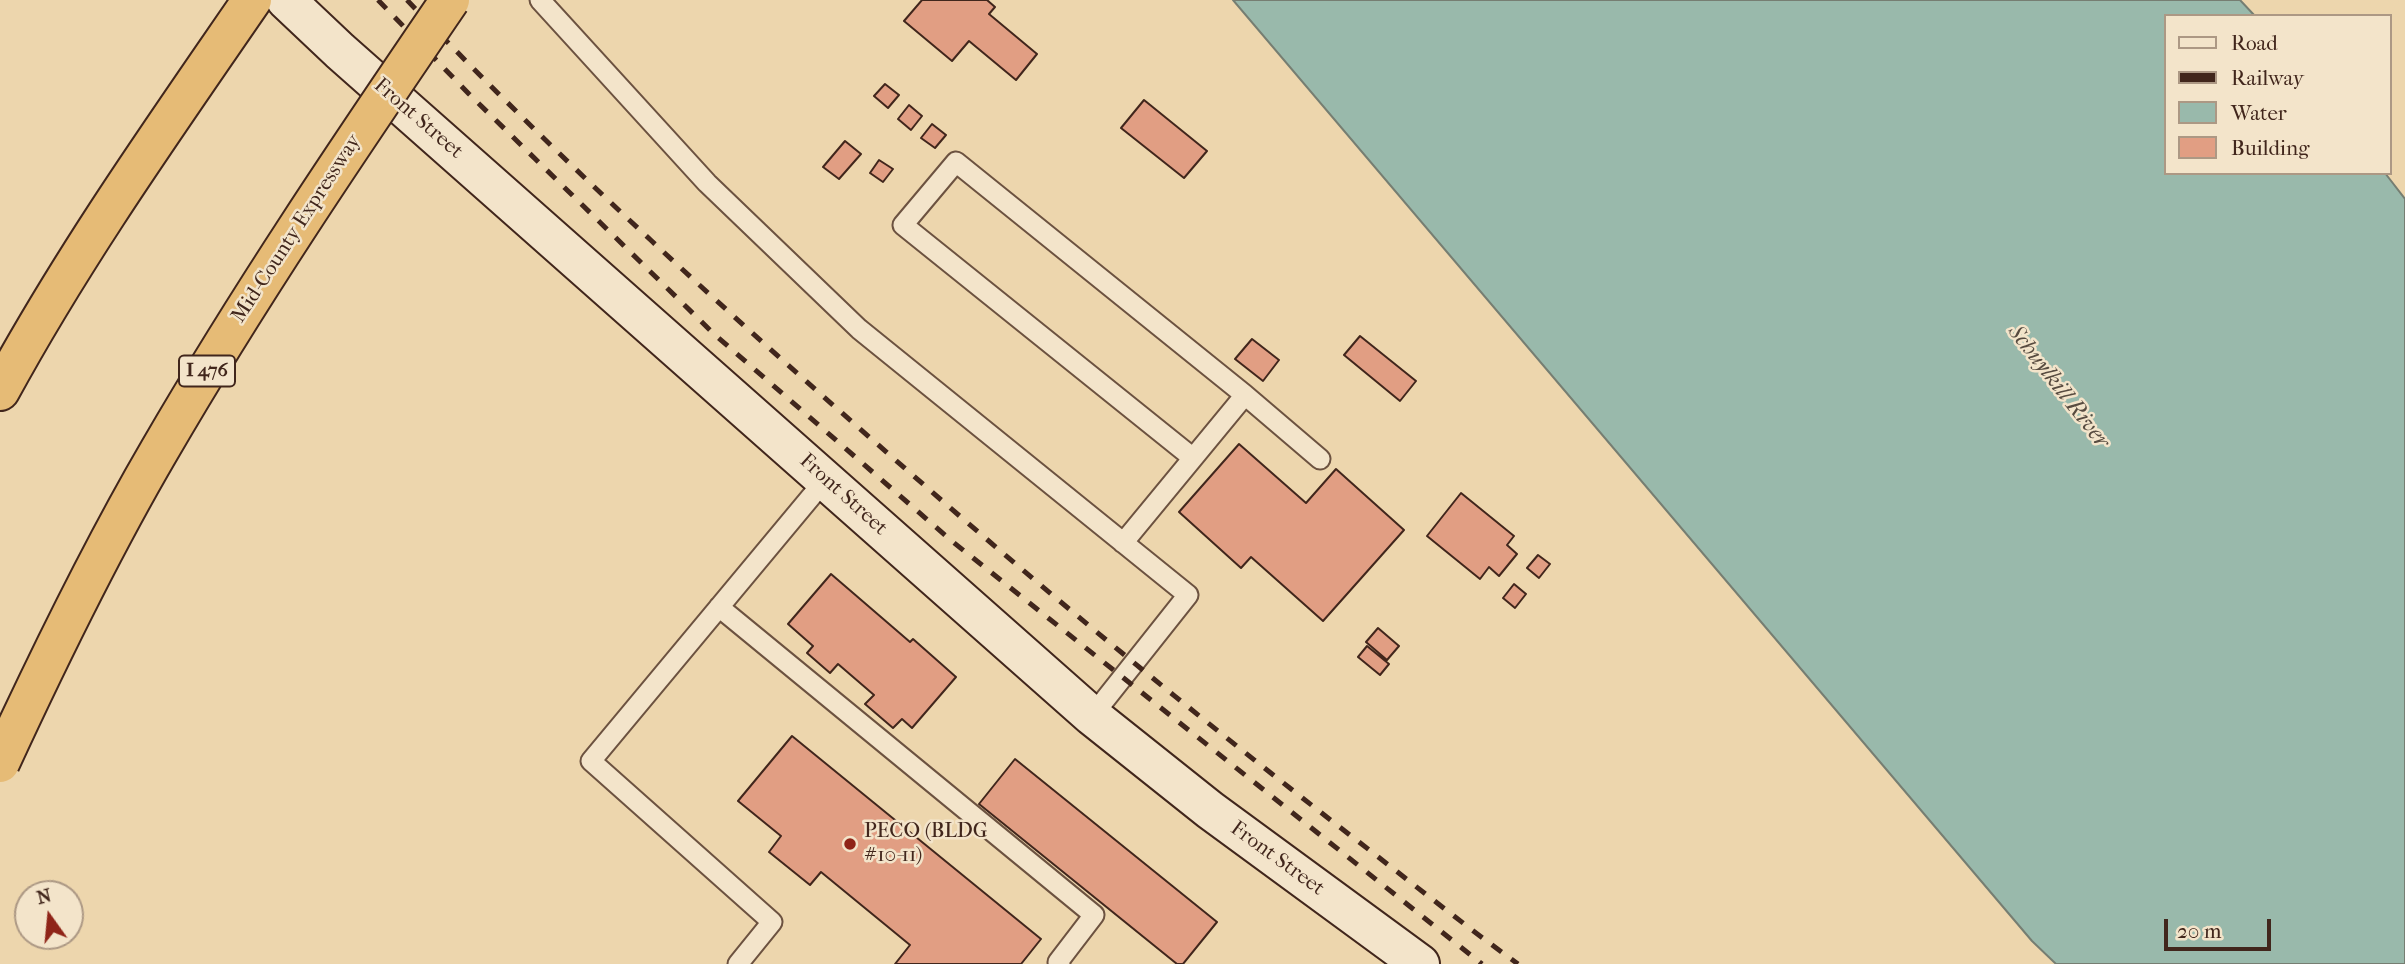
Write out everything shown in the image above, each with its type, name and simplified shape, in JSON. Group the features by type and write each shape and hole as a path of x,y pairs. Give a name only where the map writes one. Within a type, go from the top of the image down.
{"highway":[{"path":"0,391 28,339 94,232 252,0"},
{"name":"Mid-County Expressway","path":"0,763 62,629 159,451 252,298 335,169 450,0"}],"main road":[{"name":"Front Street","path":"286,0 1092,716 1210,810 1420,964"}],"lane":[{"path":"540,0 708,183 859,329 1188,595 1092,716"},
{"path":"1194,458 903,225 956,162 1245,395 1320,459"},
{"path":"1123,543 1245,395"},
{"path":"738,964 772,922 591,761 825,480"},
{"path":"719,607 1094,915 1058,962 1060,964"}],"water":[{"name":"Schuylkill River","path":"1233,0 2240,0 2253,14 2164,14 2164,175 2387,175 2405,199 2405,964 2056,964 2032,941"}],"building":[{"path":"922,0 987,0 995,7 989,14 1037,54 1016,80 969,41 952,61 904,21"},
{"path":"885,84 899,95 888,108 874,96"},
{"path":"1144,100 1207,151 1184,178 1121,128"},
{"path":"909,105 922,116 911,130 898,119"},
{"path":"932,124 946,135 935,148 921,138"},
{"path":"845,141 861,154 839,179 823,167"},
{"path":"879,160 893,169 883,182 870,173"},
{"path":"1360,336 1416,381 1400,401 1344,355"},
{"path":"1252,339 1279,360 1263,381 1235,359"},
{"path":"1239,444 1306,503 1336,469 1404,530 1323,621 1251,557 1241,568 1179,512"},
{"path":"1461,493 1514,536 1507,545 1517,554 1499,576 1489,567 1480,579 1427,536"},
{"path":"1538,555 1550,564 1539,578 1527,568"},
{"path":"831,574 910,642 913,639 956,677 912,728 902,719 893,728 865,704 874,695 838,664 830,673 807,653 813,646 788,624"},
{"path":"1514,584 1526,594 1515,608 1503,598"},
{"path":"1378,628 1399,646 1387,660 1366,642"},
{"path":"1367,646 1389,664 1380,675 1358,657"},
{"name":"PECO (BLDG #10-11)","path":"792,736 1041,939 1021,964 895,964 910,945 821,872 810,885 769,852 781,836 738,801"},
{"name":"PECO (BLDG #10-11)","path":"1015,759 1217,922 1183,964 1177,964 979,804"}],"railway":[{"path":"378,0 469,94 714,334 953,542 1482,964"},
{"path":"407,0 537,132 671,259 947,505 1202,718 1518,964"}],"place":[{"name":"PECO (BLDG #10-11)","path":"850,844"}]}
